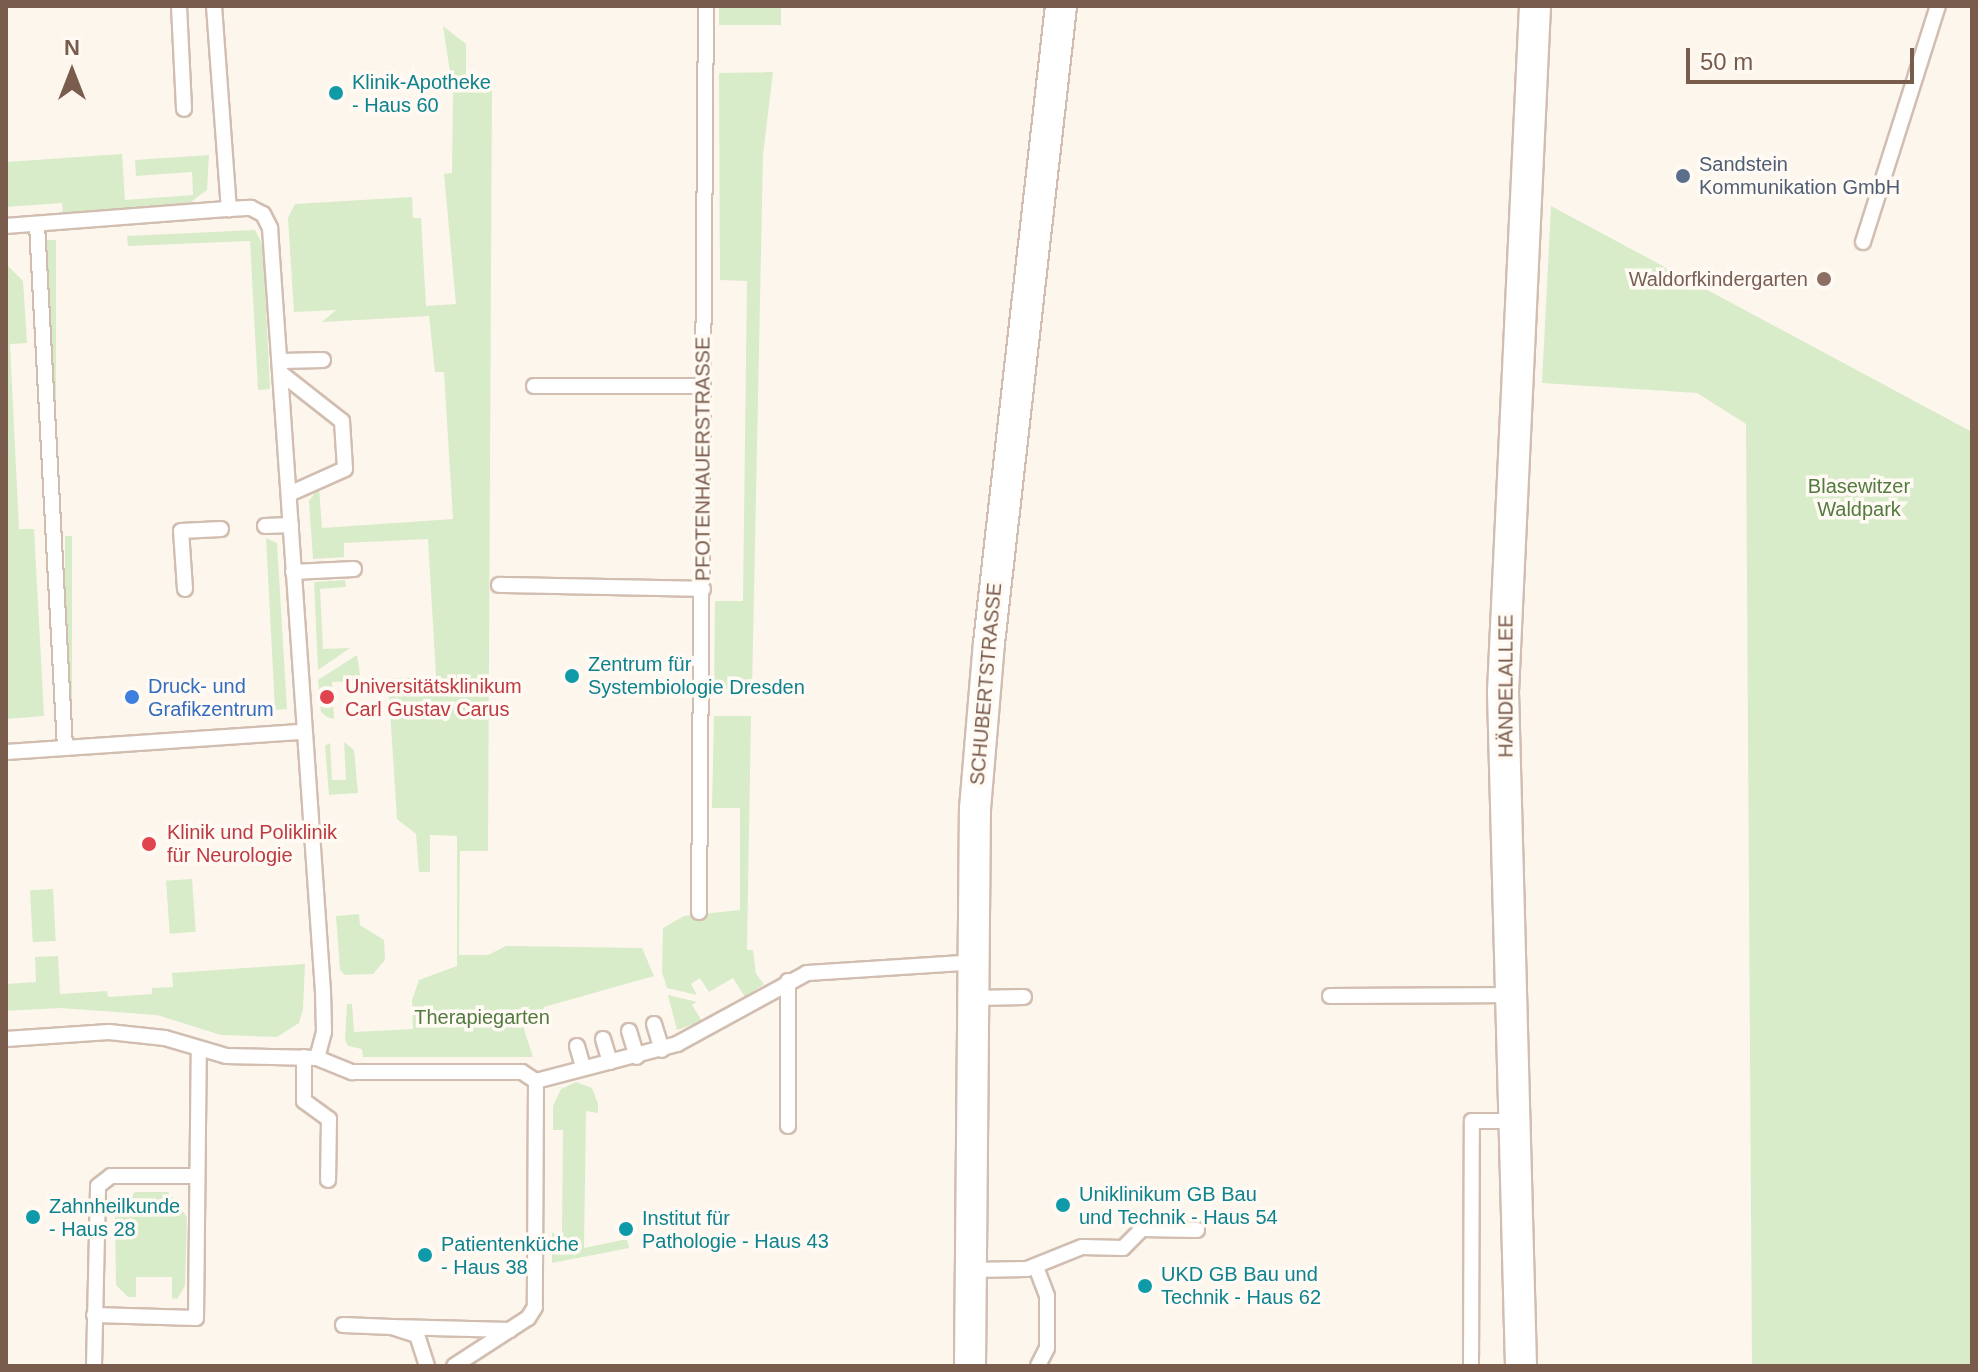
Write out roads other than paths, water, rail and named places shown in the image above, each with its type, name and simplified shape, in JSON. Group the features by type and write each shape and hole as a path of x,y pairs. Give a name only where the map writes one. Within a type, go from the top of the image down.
{"street":[{"name":"SCHUBERTSTRASSE","path":"970,1366 975,809 989,643 1061,6"},
{"name":"HÄNDELALLEE","path":"1521,1366 1517,1121 1503,692 1535,6"}],"lane":[{"path":"179,6 184,109"},
{"path":"214,6 229,209"},
{"name":"PFOTENHAUERSTRASSE","path":"699,912 706,6"},
{"path":"1863,242 1938,6"},
{"path":"6,226 251,208 263,214 270,228 324,1010 304,1101 329,1119 328,1180"},
{"path":"37,224 65,748"},
{"path":"282,367 323,360"},
{"path":"282,367 342,421 345,469 289,494"},
{"path":"534,386 702,386"},
{"path":"265,526 291,525"},
{"path":"185,589 181,531 221,529"},
{"path":"293,572 354,569"},
{"path":"499,585 703,589"},
{"path":"6,752 303,732"},
{"path":"6,1039 109,1032 165,1038 199,1052 311,1058 352,1072 522,1072 536,1081 662,1050 807,973 976,962"},
{"path":"788,981 788,1126"},
{"path":"1330,996 1512,995"},
{"path":"975,998 1024,997"},
{"path":"654,1024 662,1050"},
{"path":"629,1031 637,1057"},
{"path":"603,1039 610,1062"},
{"path":"577,1046 583,1067"},
{"path":"94,1315 196,1318 199,1052"},
{"path":"454,1366 510,1330 535,1307 538,1288 536,1081"},
{"path":"1471,1366 1472,1121 1517,1121"},
{"path":"94,1366 98,1186 111,1176 196,1176"},
{"path":"971,1270 1036,1267 1082,1247 1123,1248 1142,1229 1197,1230"},
{"path":"1036,1267 1047,1296 1047,1348 1038,1366"},
{"path":"343,1325 510,1330"},
{"path":"392,1327 417,1335 427,1366"}],"place":[{"name":"Klinik-Apotheke - Haus 60","path":"336,93"},
{"name":"Sandstein Kommunikation GmbH","path":"1683,176"},
{"name":"Waldorfkindergarten","path":"1824,279"},
{"name":"Zentrum für Systembiologie Dresden","path":"572,676"},
{"name":"Druck- und Grafikzentrum","path":"132,697"},
{"name":"Universitätsklinikum Carl Gustav Carus","path":"327,697"},
{"name":"Klinik und Poliklinik für Neurologie","path":"149,844"},
{"name":"Uniklinikum GB Bau und Technik - Haus 54","path":"1063,1205"},
{"name":"Zahnheilkunde - Haus 28","path":"33,1217"},
{"name":"Institut für Pathologie - Haus 43","path":"626,1229"},
{"name":"Patientenküche - Haus 38","path":"425,1255"},
{"name":"UKD GB Bau und Technik - Haus 62","path":"1145,1286"}],"park label":[{"name":"Blasewitzer Waldpark","path":"1859,498"},
{"name":"Therapiegarten","path":"482,1017"}]}
